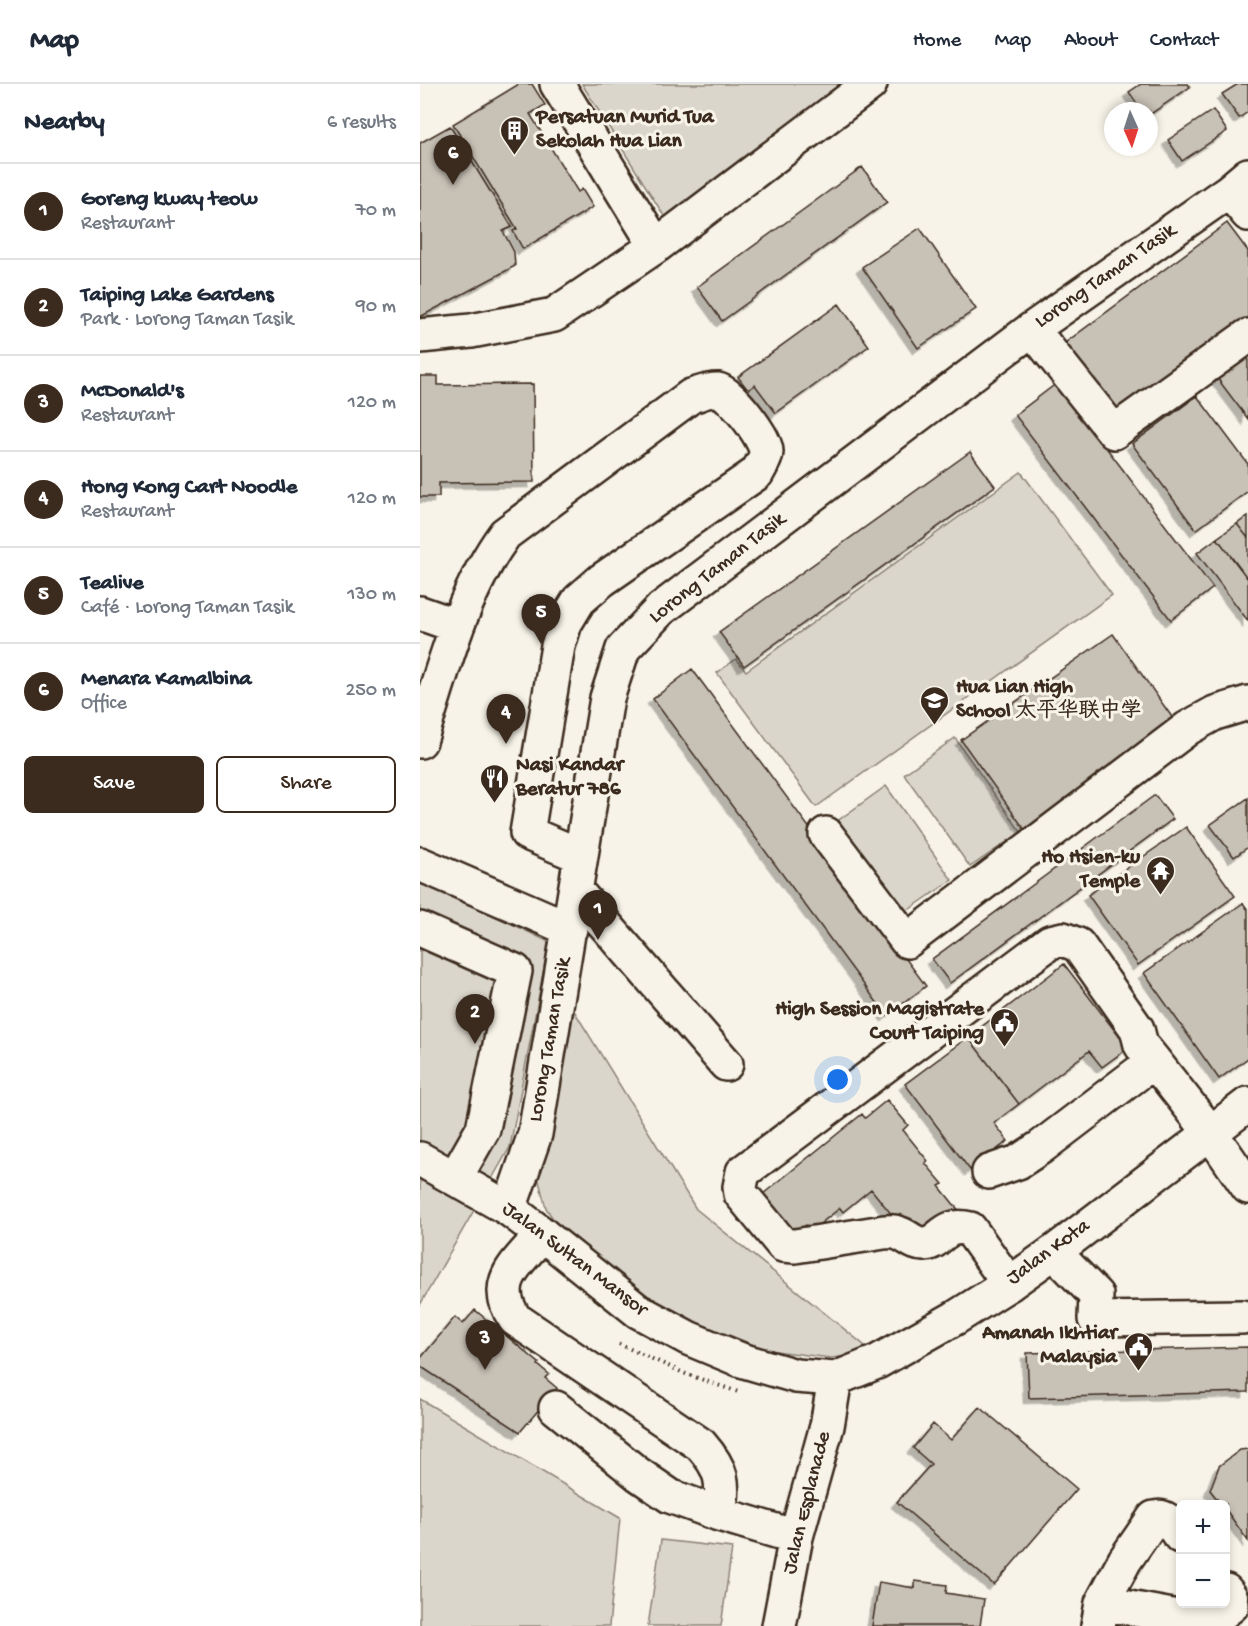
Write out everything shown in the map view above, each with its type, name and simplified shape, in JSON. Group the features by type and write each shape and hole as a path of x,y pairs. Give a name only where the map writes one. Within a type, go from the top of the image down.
{"street":[{"path":"557,84 656,246"},
{"path":"420,336 471,331 554,315 656,246 859,87"},
{"name":"Lorong Taman Tasik","path":"509,1209 535,1134 607,698 623,649 661,609 1032,329 1242,193"},
{"path":"1032,329 1114,432 1248,336"},
{"path":"420,741 457,626 488,557 505,534 691,396 718,390 729,394 764,440 766,451 764,462 757,473 602,580 579,600 565,623 558,646 527,834 581,856"},
{"path":"420,613 457,626"},
{"path":"826,834 907,942 1188,728 1215,713 1248,703"},
{"path":"420,864 570,929"},
{"path":"576,891 726,1064"},
{"path":"420,929 515,971 483,1129 455,1178"},
{"path":"1009,1284 970,1229 958,1226 924,1244 913,1242 898,1233 884,1232 795,1246 783,1245 741,1194 740,1187 743,1172 1050,942 1063,939 1078,945 1137,1029 1141,1045 1210,1132 1248,1187"},
{"path":"989,1172 1018,1162 1041,1147 1154,1061"},
{"name":"Jalan Kota","path":"836,1379 876,1362 955,1318 1009,1284 1248,1104"},
{"name":"Jalan Sultan Mansor","path":"420,1159 509,1209 638,1311 688,1338 741,1360 796,1376 836,1379"},
{"path":"543,1234 506,1279 504,1293 507,1307 515,1319 701,1445 713,1459 722,1476 723,1493 719,1514"},
{"path":"1054,1252 1096,1295 1095,1319 1242,1317"},
{"name":"Jalan Esplanade","path":"779,1626 796,1537 828,1426 836,1379"},
{"path":"556,1408 638,1474 670,1496 719,1514 796,1537"},
{"path":"1176,1531 1166,1518 1161,1516 1154,1518 1125,1560 1100,1615 1199,1621 1212,1620 1228,1608"}],"path":[{"path":"619,1344 686,1374 744,1394"}],"shaded area":[{"path":"582,84 856,84 669,224"},
{"path":"1021,472 1112,595 816,807 717,673 736,659 746,671"},
{"path":"955,738 1021,832 970,867 904,774"},
{"path":"886,786 952,880 901,915 836,822"},
{"path":"420,879 549,942 510,1147 420,1305"},
{"path":"565,996 696,1209 870,1350 831,1358 767,1350 636,1299 572,1248 546,1208 535,1166"},
{"path":"420,1399 620,1518 609,1626 420,1626"},
{"path":"661,1540 732,1548 721,1626 648,1626"}],"building":[{"name":"Persatuan Murid Tua Sekolah Hua Lian","path":"519,84 532,84 545,105 530,114 578,192 582,189 593,207 523,249 513,231 517,229 453,124"},
{"path":"1141,84 1188,84 1190,87 1158,109 1158,102 1136,102 1129,92"},
{"path":"1238,84 1248,84 1248,112 1239,118 1222,94"},
{"path":"1213,110 1227,131 1182,161 1168,140"},
{"path":"450,126 512,227 503,231 514,252 515,266 420,317 420,143"},
{"path":"862,167 887,202 722,321 697,287"},
{"path":"1227,223 1248,251 1248,322 1120,417 1065,343"},
{"path":"920,228 976,309 918,348 862,267"},
{"path":"839,304 869,346 776,413 755,385 748,390 738,377"},
{"path":"1248,355 1248,419 1217,378"},
{"path":"420,376 438,376 438,385 533,384 534,482 439,483 439,497 420,497"},
{"path":"1057,383 1213,588 1171,620 1015,415"},
{"path":"1197,396 1248,464 1248,491 1196,530 1132,444"},
{"path":"970,452 995,486 744,666 719,632"},
{"path":"1248,516 1248,538 1237,524"},
{"path":"1237,524 1248,538 1248,579 1217,538"},
{"path":"1217,538 1248,579 1248,621 1197,553"},
{"path":"1113,634 1177,724 1025,830 961,740"},
{"path":"692,669 926,986 887,1016 653,699"},
{"path":"1155,795 1173,819 950,983 932,959"},
{"path":"1248,798 1248,847 1234,857 1210,825"},
{"name":"Ho Hsien-ku Temple","path":"1186,827 1235,896 1138,965 1088,895"},
{"path":"1243,903 1248,910 1248,1058 1219,1079 1144,973"},
{"path":"1064,964 1128,1048 1102,1067 1089,1051 1019,1104 968,1037"},
{"path":"968,1037 1019,1104 994,1123 1008,1141 970,1170 905,1084"},
{"path":"887,1100 908,1125 903,1130 928,1161 925,1163 943,1184 939,1186 960,1212 926,1240 905,1231 871,1189 843,1212 840,1208 811,1231 806,1225 790,1237 758,1198 862,1114 865,1118"},
{"path":"475,1310 539,1363 538,1365 549,1374 545,1378 557,1388 520,1432 420,1366 420,1359 455,1317 463,1324"},
{"name":"Amanah Ikhtiar Malaysia","path":"1248,1347 1248,1392 1029,1398 1027,1353"},
{"path":"980,1407 1077,1489 994,1585 897,1502 931,1464 913,1448 933,1424 951,1440"},
{"path":"1248,1449 1248,1541 1230,1516 1230,1500 1218,1500 1210,1490 1219,1466 1240,1450"},
{"path":"915,1581 947,1585 946,1593 984,1599 980,1626 872,1626 879,1582 915,1588"}],"place":[{"name":"Persatuan Murid Tua Sekolah Hua Lian","path":"515,156"},
{"name":"Menara Kamalbina","path":"453,185"},
{"name":"Tealive","path":"541,644"},
{"name":"Hua Lian High School 太平华联中学","path":"935,726"},
{"name":"Hong Kong Cart Noodle","path":"506,744"},
{"name":"Nasi Kandar Beratur 786","path":"495,804"},
{"name":"Ho Hsien-ku Temple","path":"1161,896"},
{"name":"Goreng kway teow","path":"598,940"},
{"name":"Taiping Lake Gardens","path":"475,1044"},
{"name":"High Session Magistrate Court Taiping","path":"1005,1048"},
{"name":"McDonald's","path":"485,1370"},
{"name":"Amanah Ikhtiar Malaysia","path":"1138,1372"}]}
